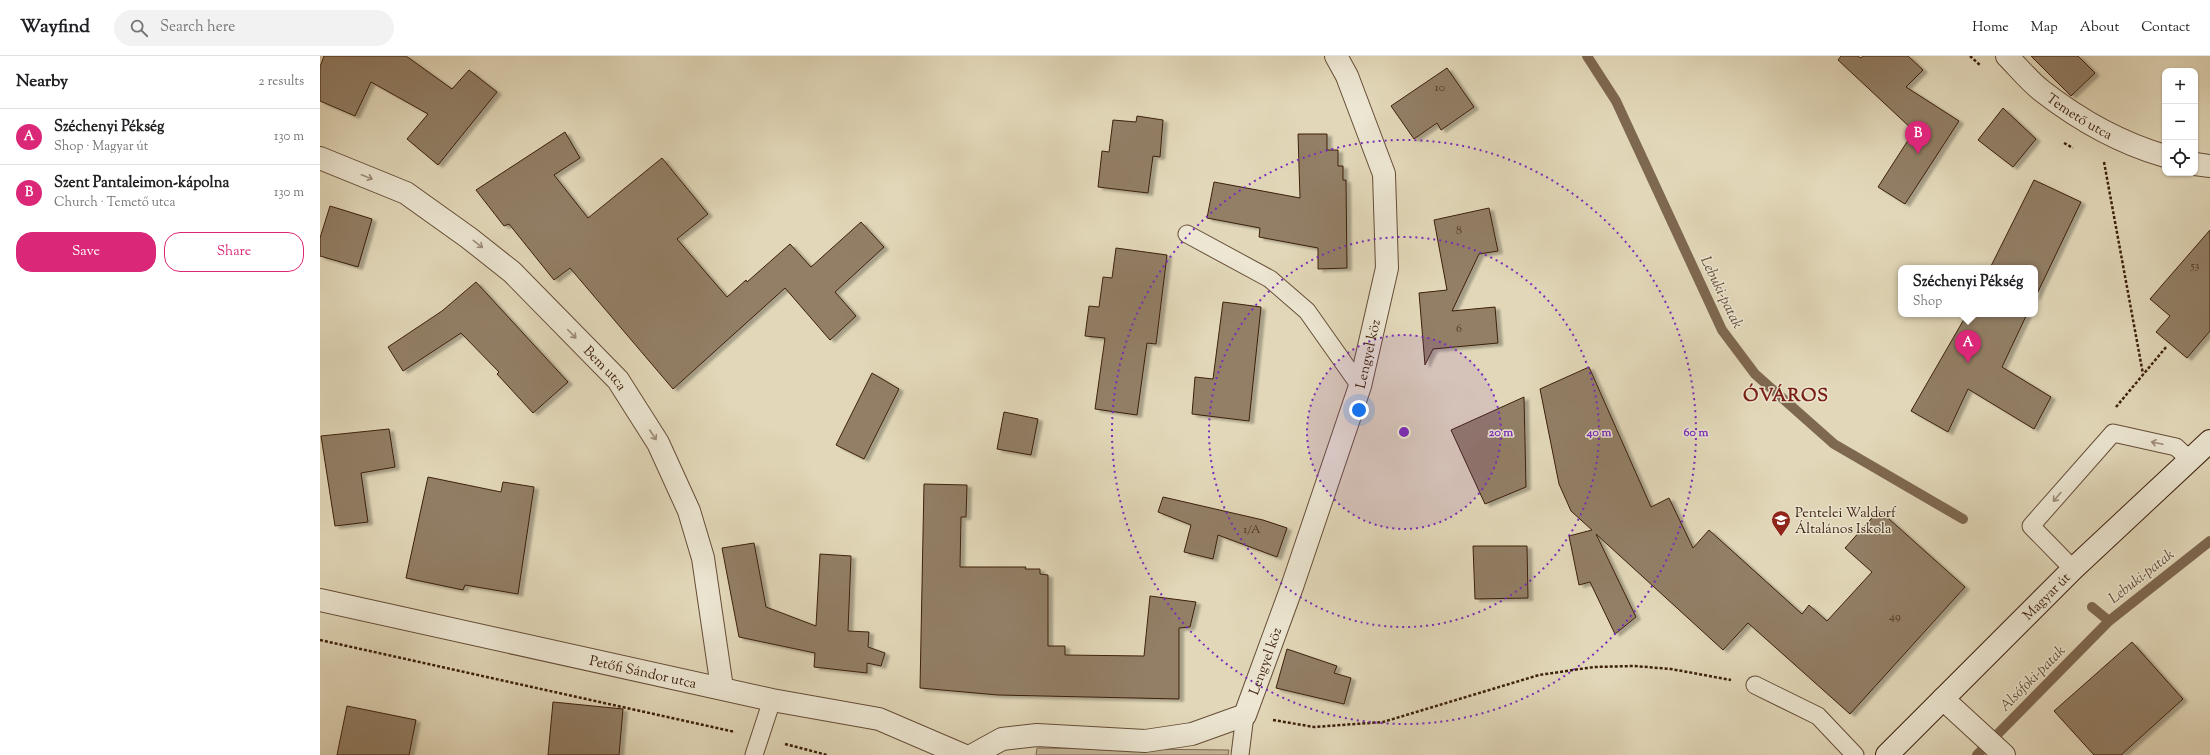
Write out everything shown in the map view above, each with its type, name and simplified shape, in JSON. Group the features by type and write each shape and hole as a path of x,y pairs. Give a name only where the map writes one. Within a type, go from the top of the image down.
{"street":[{"name":"Lengyel köz","path":"1245,715 1293,584 1360,386 1386,268 1384,174 1347,76 1336,56"},
{"name":"Temető utca","path":"2007,56 2040,90 2095,126 2145,150 2162,155"},
{"name":"Bem utca","path":"324,161 406,193 469,238 512,272 618,380 658,443 689,511 703,558 722,688"},
{"path":"2198,164 2210,166"},
{"name":"Magyar út","path":"1887,755 2073,569 2210,441"},
{"name":"Petőfi Sándor utca","path":"320,600 772,700 879,718 963,755"},
{"path":"1943,699 2004,755"},
{"path":"973,755 1002,739 1037,735 1145,741 1192,734 1245,715"}],"lane":[{"path":"1187,234 1270,279 1307,311 1360,386"},
{"path":"2073,569 2031,526 2113,433 2176,447 2190,460"},
{"path":"1755,685 1818,716 1855,755"},
{"path":"754,755 772,700"},
{"path":"1240,755 1245,715"}],"path":[{"path":"2103,158 2143,374"},
{"path":"2112,412 2167,346"},
{"path":"320,640 759,738 827,755"},
{"path":"1245,715 1314,727 1383,722 1539,675 1594,667 1634,666 1671,669 1755,685"}],"shaded area":[{"path":"1037,748 1229,750 1228,755 1036,755"}],"building":[{"path":"324,56 406,56 452,89 469,70 497,92 438,165 407,139 428,114 371,82 355,116 320,101 320,67"},
{"path":"1841,56 1857,56 1861,58 1863,56 1908,56 1923,70 1906,87 1959,121 1905,204 1878,187 1914,131 1838,60"},
{"path":"2031,56 2078,56 2095,73 2071,96"},
{"path":"1447,68 1474,107 1441,130 1437,123 1414,139 1391,106"},
{"path":"2003,108 2036,139 2013,167 1978,140"},
{"path":"1137,116 1163,120 1160,157 1153,156 1148,193 1098,187 1102,151 1109,152 1113,120 1136,122"},
{"path":"565,132 580,158 554,175 588,218 662,158 708,214 677,239 727,297 746,280 747,282 790,244 811,267 861,222 884,247 835,292 856,316 830,340 785,288 673,389 570,268 554,280 509,224 504,226 476,190"},
{"path":"1298,134 1327,134 1327,150 1338,150 1338,166 1343,166 1343,180 1346,180 1347,268 1318,269 1318,248 1259,237 1260,228 1207,218 1214,182 1300,198"},
{"path":"2034,180 2081,202 2038,292 2038,265 1992,265"},
{"path":"330,206 372,219 358,267 320,256 320,238"},
{"path":"1489,208 1498,251 1479,254 1452,311 1495,307 1498,343 1433,349 1425,365 1419,293 1447,290 1434,220"},
{"path":"2210,230 2210,331 2187,358 2156,332 2170,316 2150,299"},
{"path":"1116,248 1167,255 1156,344 1147,343 1137,415 1095,409 1105,338 1085,336 1089,306 1099,307 1103,277 1112,278"},
{"path":"476,282 568,382 533,413 497,374 499,372 461,333 403,371 388,347 442,311"},
{"path":"1223,302 1261,307 1249,421 1192,414 1195,377 1213,379"},
{"path":"1965,317 2026,317 2002,367 2051,397 2034,429 1968,389 1948,432 1911,411"},
{"path":"1589,367 1651,507 1669,498 1693,548 1709,530 1802,614 1809,605 1827,621 1872,572 1845,548 1879,510 1965,587 1850,714 1748,623 1723,650 1596,534 1636,617 1615,634 1590,582 1579,585 1569,536 1592,530 1571,511 1559,484 1540,389"},
{"path":"872,373 899,389 864,459 836,445"},
{"path":"1524,397 1526,487 1485,504 1451,430"},
{"path":"1004,412 1038,419 1031,455 997,449"},
{"path":"389,429 395,467 361,473 368,522 335,526 321,436"},
{"path":"428,477 501,492 503,482 534,487 518,594 465,585 463,590 406,578"},
{"path":"924,484 967,485 966,517 961,517 960,567 1026,567 1025,569 1040,569 1040,574 1048,575 1048,646 1065,646 1065,655 1144,656 1150,596 1196,602 1190,627 1179,628 1179,699 998,695 920,688"},
{"path":"1163,497 1263,520 1287,528 1277,557 1218,535 1213,559 1184,552 1191,525 1158,512"},
{"path":"754,543 766,607 816,626 820,554 851,556 848,631 869,632 868,647 885,653 881,666 867,663 867,673 814,667 815,653 739,637 722,548"},
{"path":"1473,546 1527,546 1528,598 1475,599"},
{"path":"2132,642 2183,699 2121,755 2094,755 2054,711"},
{"path":"1287,649 1337,666 1334,673 1351,678 1344,704 1276,688"},
{"path":"553,702 623,709 619,755 548,755"},
{"path":"347,706 416,720 409,755 337,755"}],"waterway":[{"name":"Lebuki-patak","path":"1587,56 1616,101 1722,330 1755,374 1834,444 1963,519"},
{"name":"Lebuki-patak","path":"2092,607 2109,621 2210,541"},
{"name":"Alsófoki-patak","path":"1977,755 2109,621"}],"place":[{"name":"Szent Pantaleimon-kápolna","path":"1918,154"},
{"name":"Széchenyi Pékség","path":"1968,363"},
{"name":"Pentelei Waldorf Általános Iskola","path":"1781,537"}],"district":[{"name":"ÓVÁROS","path":"1786,395"}]}
